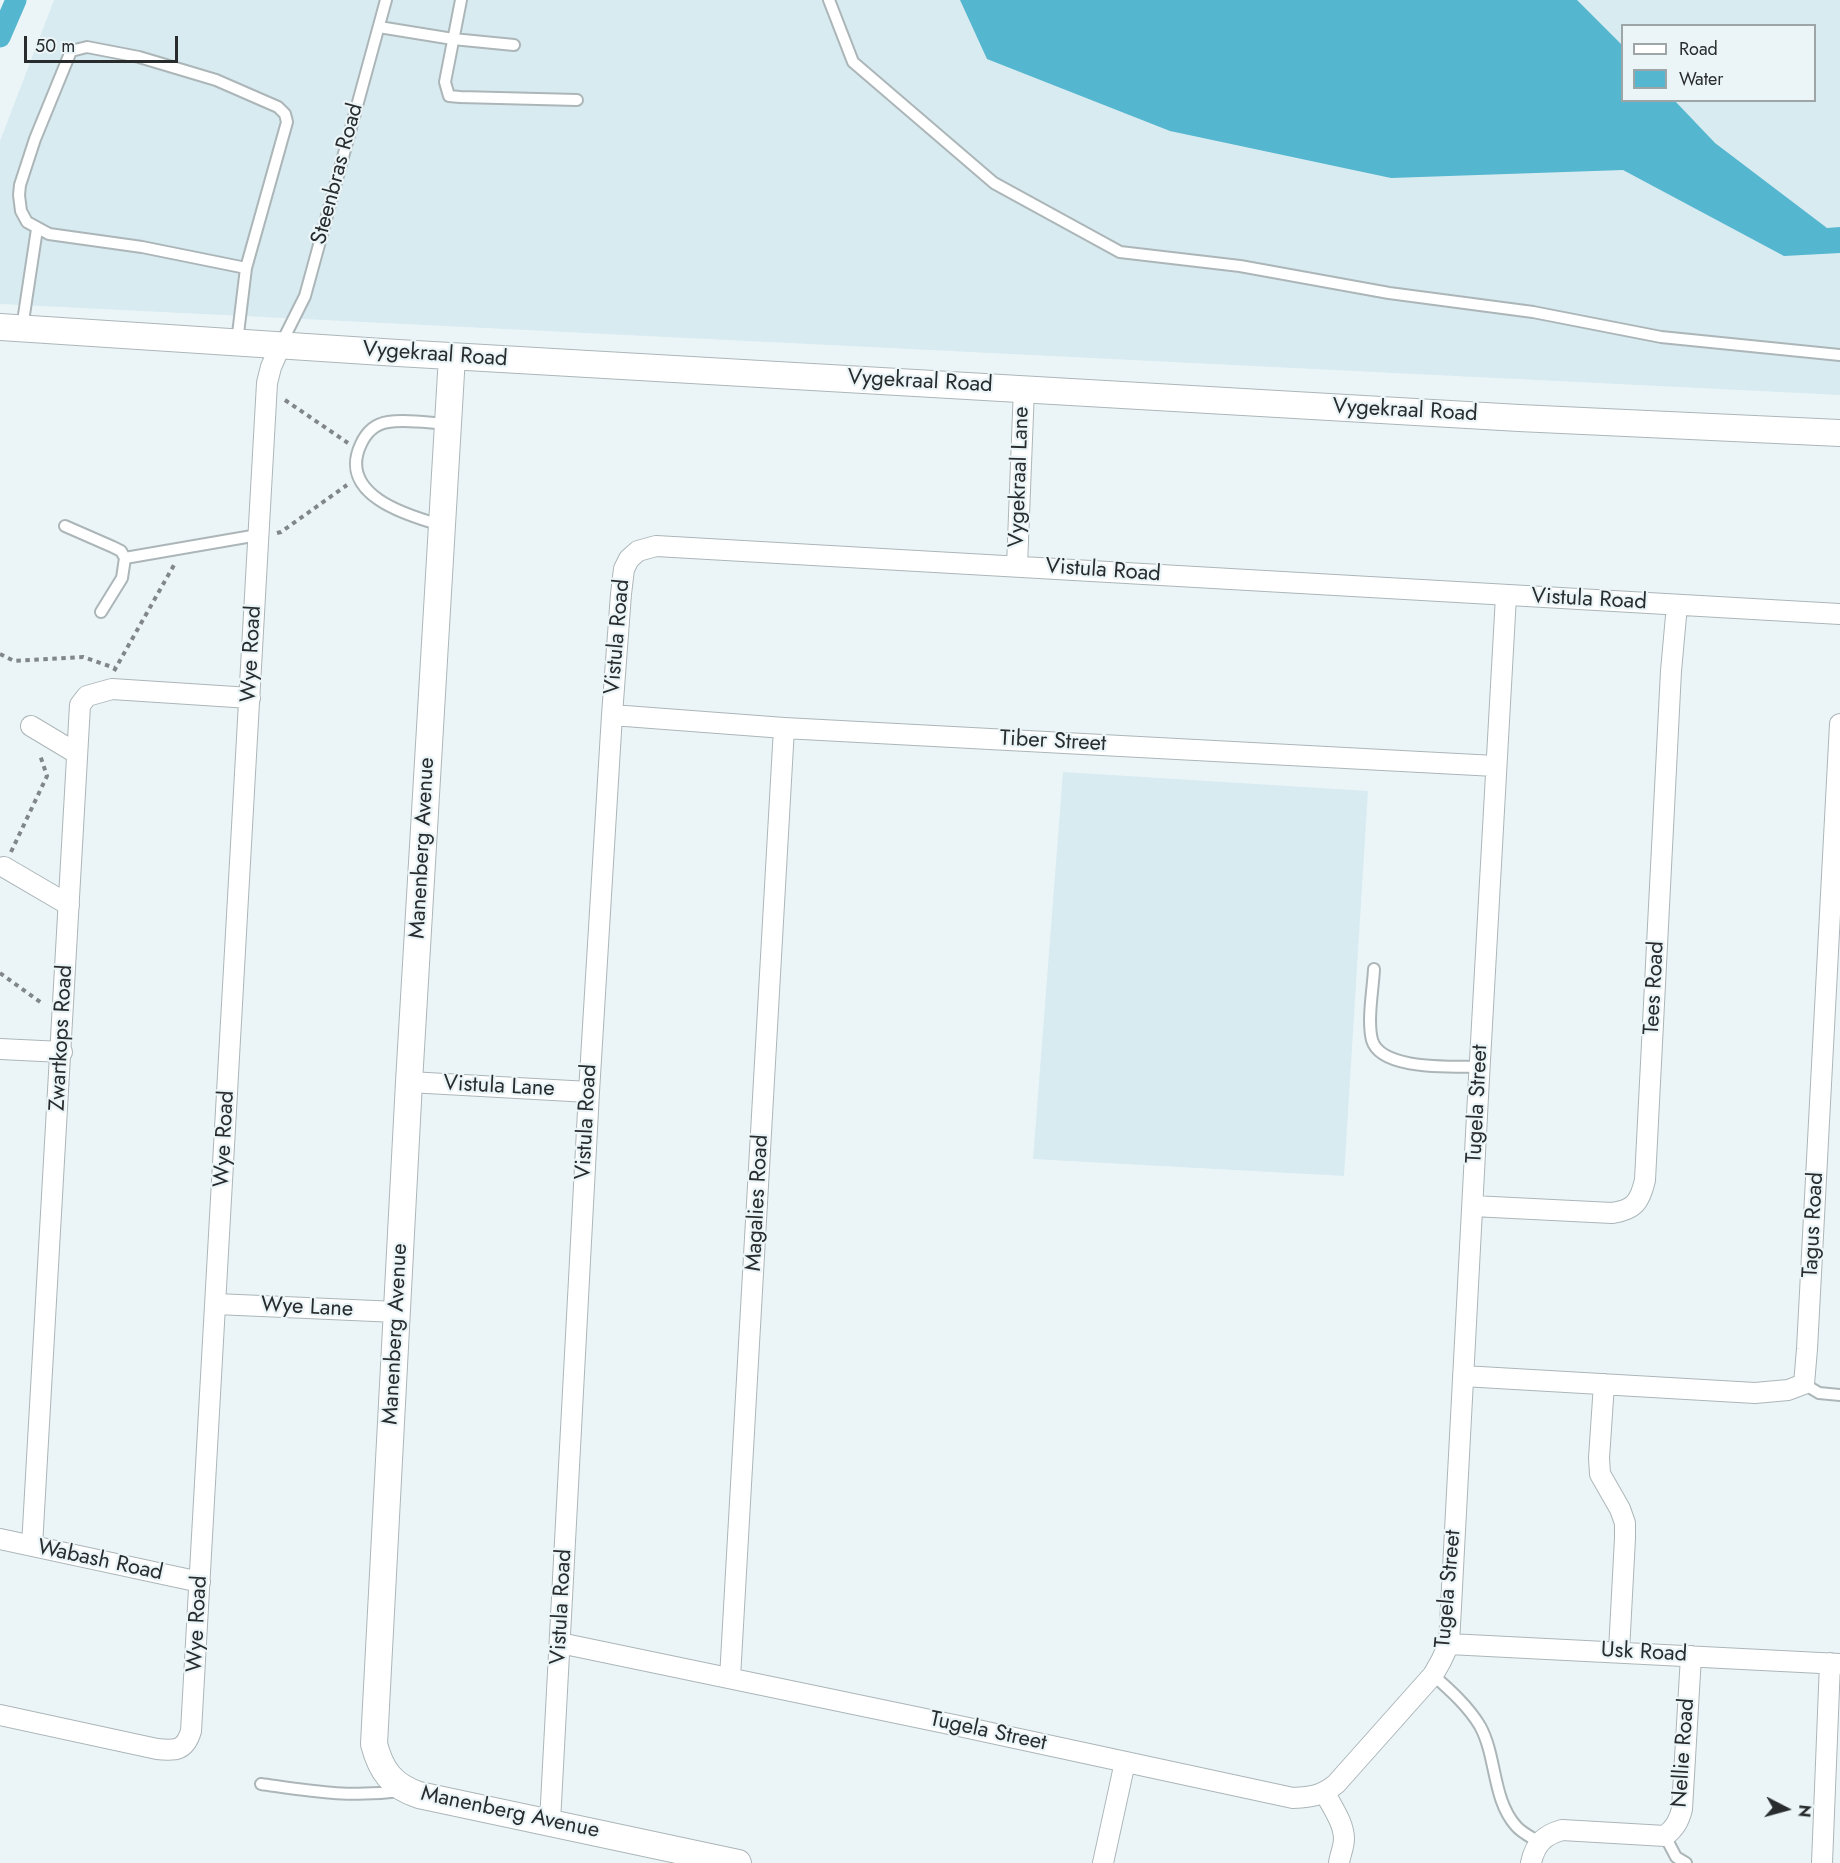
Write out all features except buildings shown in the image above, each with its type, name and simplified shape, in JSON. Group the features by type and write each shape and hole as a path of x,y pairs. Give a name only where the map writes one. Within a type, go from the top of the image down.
{"street":[{"name":"Vygekraal Road","path":"11,327 452,356 1519,418 1840,433"},
{"name":"Wye Road","path":"0,1715 157,1749 177,1749 185,1745 193,1723 267,383 281,344"},
{"name":"Manenberg Avenue","path":"452,356 409,1083 374,1744 377,1758 385,1772 396,1784 419,1795 550,1822 669,1856 738,1863"},
{"name":"Vygekraal Lane","path":"1017,566 1024,388"},
{"name":"Vistula Road","path":"550,1822 589,1092 612,715 624,569 629,559 638,551 656,546 1840,614"},
{"name":"Tugela Street","path":"560,1643 730,1677 1293,1798 1325,1793 1336,1784 1432,1675 1449,1644 1506,596"},
{"name":"Tees Road","path":"1473,1206 1611,1214 1626,1211 1636,1204 1642,1192 1645,1180 1671,671 1677,605"},
{"name":"Zwartkops Road","path":"32,1546 80,709 87,696 112,689 250,698"},
{"name":"Tiber Street","path":"612,715 784,728 1495,766"},
{"name":"Tagus Road","path":"1804,1384 1834,945 1840,724"},
{"path":"31,726 76,753"},
{"name":"Magalies Road","path":"730,1677 784,728"},
{"path":"4,867 69,905"},
{"path":"0,1049 62,1052"},
{"name":"Vistula Lane","path":"409,1083 589,1092"},
{"name":"Wye Lane","path":"216,1304 397,1312"},
{"path":"1463,1376 1755,1393 1788,1390 1804,1384"},
{"path":"1604,1384 1600,1474 1620,1509 1625,1531 1619,1651"},
{"name":"Wabash Road","path":"0,1539 200,1582"},
{"name":"Usk Road","path":"1449,1644 1619,1651 1835,1664"},
{"name":"Nellie Road","path":"1539,1842 1548,1834 1562,1830 1665,1836 1673,1830 1682,1809 1691,1656"},
{"path":"1822,1863 1835,1664"},
{"path":"1103,1863 1125,1762"},
{"path":"1325,1793 1343,1832 1344,1840 1339,1863"},
{"path":"1531,1863 1539,1842"}],"lane":[{"name":"Steenbras Road","path":"281,344 305,296 386,0"},
{"path":"461,0 445,82 449,96 577,100"},
{"path":"829,0 853,62 994,183 1120,252 1240,266 1389,293 1533,312 1661,337 1840,356"},
{"path":"379,27 453,39 514,45"},
{"path":"237,342 246,268 287,122 285,114 278,107 216,80 139,57 87,47 71,51 35,139 20,185 21,211 27,222 49,234 142,247 246,268"},
{"path":"11,327 37,229"},
{"path":"441,525 403,514 376,498 358,478 356,463 358,450 365,435 375,427 387,422 448,424"},
{"path":"65,526 121,551 125,558 123,578 101,612"},
{"path":"125,558 258,535"},
{"path":"1374,969 1370,1027 1372,1041 1382,1054 1404,1063 1480,1067"},
{"path":"1804,1384 1819,1393 1840,1395"},
{"path":"1432,1675 1451,1691 1480,1726 1489,1749 1501,1798 1508,1814 1516,1826 1539,1842"},
{"path":"261,1784 345,1795 373,1795 406,1790"},
{"path":"1665,1836 1676,1857 1686,1863"}],"path":[{"path":"267,383 278,395 358,450"},
{"path":"258,535 281,532 358,478"},
{"path":"112,689 115,668 174,565 168,550"},
{"path":"0,654 14,661 83,657 115,668"},
{"path":"4,867 47,776 31,726"},
{"path":"0,973 63,1020"}],"shaded area":[{"path":"54,0 1840,0 1840,395 0,304 0,141"},
{"path":"1063,772 1368,791 1344,1176 1033,1159"}],"water":[{"path":"960,0 1577,0 1621,44 1621,102 1676,102 1715,143 1827,228 1840,227 1840,253 1784,256 1623,170 1391,178 1170,131 987,59"}],"waterway":[{"path":"0,37 16,0"}]}
